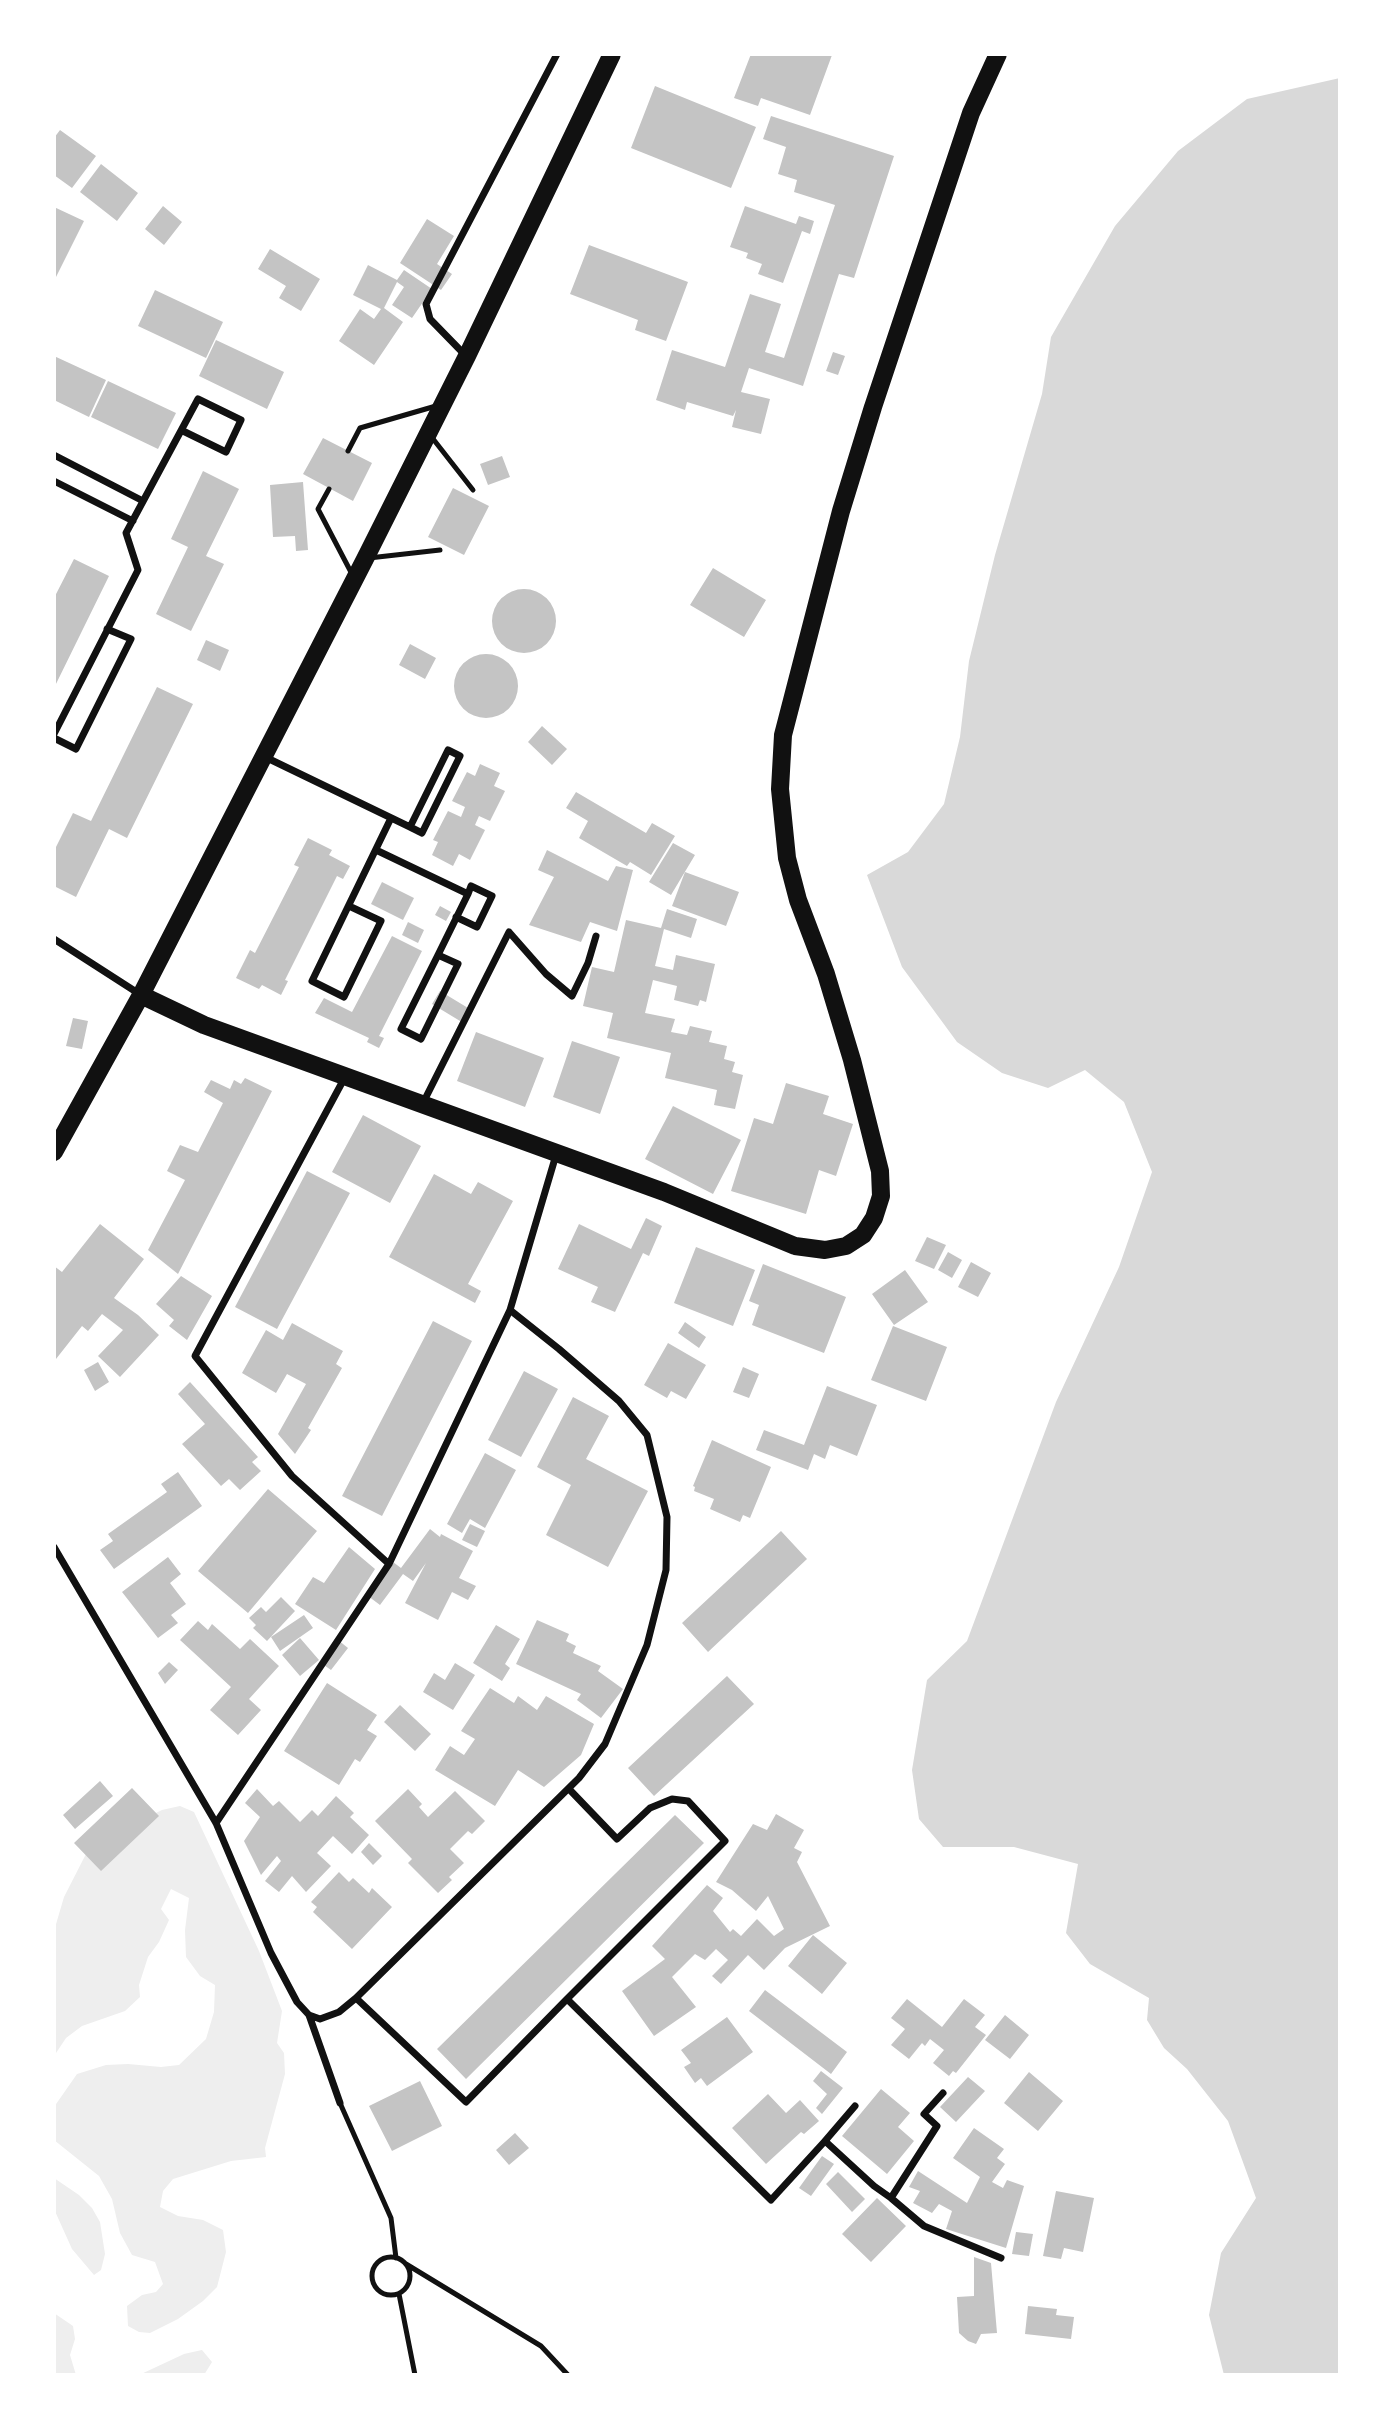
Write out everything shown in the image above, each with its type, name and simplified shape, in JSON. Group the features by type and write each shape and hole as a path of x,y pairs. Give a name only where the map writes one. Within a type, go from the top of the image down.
{"main road":[{"path":"54,1152 141,995 365,559 467,356 612,54"},
{"path":"141,995 204,1025 664,1192 795,1245 825,1250 846,1246 863,1235 874,1218 881,1196 880,1171 826,974 798,900 786,858 780,789 783,735 841,511 873,407 971,113 998,54"}],"street":[{"path":"467,356 430,319 426,304 557,54"},
{"path":"107,629 131,639 76,749 54,736 107,629 138,570 126,533 198,399 241,420 226,452 183,431"},
{"path":"54,455 143,501"},
{"path":"54,481 133,521"},
{"path":"262,756 422,833 460,756 447,750 410,827"},
{"path":"349,906 381,921 344,997 312,981 391,818"},
{"path":"376,850 468,894"},
{"path":"438,955 458,964 421,1039 401,1030 471,886 492,896 477,927 456,917"},
{"path":"422,1105 509,932 546,974 572,996 588,963 596,936"},
{"path":"54,939 141,995"},
{"path":"345,1077 195,1356 292,1476 389,1564"},
{"path":"216,1823 389,1564 509,1310 556,1154"},
{"path":"309,2015 320,2019 339,2012 356,1998 569,1789 605,1744 647,1645 666,1570 667,1517 647,1435 619,1401 509,1310"},
{"path":"54,1547 216,1823 271,1952 297,2002 309,2015 340,2104"},
{"path":"356,1998 466,2102 725,1841 688,1801 672,1799 650,1808 617,1839 569,1789"},
{"path":"567,1999 771,2200 855,2106"},
{"path":"891,2198 937,2126 924,2115 943,2093"},
{"path":"825,2141 923,2226 1001,2258"}],"lane":[{"path":"348,451 360,428 442,404"},
{"path":"428,432 473,490"},
{"path":"329,489 318,509 355,578"},
{"path":"365,559 440,550"},
{"path":"340,2104 391,2218 396,2258"},
{"path":"406,2264 410,2274 408,2286 399,2294 386,2295 380,2292 373,2281 374,2268 384,2259 396,2258 406,2264 541,2347 568,2375"},
{"path":"399,2294 415,2375"}],"shaded area":[{"path":"1340,78 1340,2375 1224,2375 1209,2315 1221,2253 1256,2198 1228,2121 1187,2069 1164,2048 1147,2020 1149,1998 1090,1964 1066,1933 1078,1864 1014,1847 943,1847 919,1819 912,1770 927,1680 967,1641 1056,1402 1119,1267 1152,1172 1124,1102 1085,1070 1048,1088 1002,1073 957,1042 902,967 867,875 908,852 944,804 960,737 969,661 995,555 1042,394 1051,337 1115,226 1178,151 1247,99"},
{"path":"180,1806 194,1812 259,1951 282,2011 277,2043 284,2053 285,2074 265,2148 266,2157 231,2161 173,2179 163,2191 160,2207 178,2216 203,2220 223,2230 226,2252 217,2287 178,2319 150,2333 139,2332 128,2326 127,2306 142,2295 156,2292 163,2284 155,2262 132,2255 120,2233 112,2199 99,2176 54,2140 54,2107 77,2074 106,2065 179,2065 206,2039 214,2012 215,1985 200,1976 186,1957 185,1930 189,1898 171,1889 161,1909 169,1920 159,1942 148,1957 139,1985 140,1997 125,2011 82,2026 66,2038 54,2056 54,1931 64,1897 87,1852 115,1833 162,1810"},
{"path":"54,2178 79,2195 92,2208 100,2222 105,2254 101,2270 94,2275 72,2249 54,2209"},
{"path":"54,2313 73,2326 75,2339 70,2355 76,2375 54,2375"},
{"path":"202,2350 212,2362 204,2375 139,2375 184,2354"}],"building":[{"path":"751,54 832,55 810,115 761,98 758,106 734,98"},
{"path":"655,86 756,127 731,188 631,148"},
{"path":"771,116 894,156 854,278 839,274 803,386 749,368 741,392 770,399 761,434 732,427 736,410 733,416 687,402 685,410 656,400 672,350 725,367 750,294 781,304 765,352 784,358 835,205 794,192 797,180 778,174 786,147 763,139"},
{"path":"60,130 96,156 72,188 54,175 54,138"},
{"path":"101,164 138,193 117,221 80,192"},
{"path":"163,206 182,222 164,245 145,229"},
{"path":"745,206 796,224 799,216 814,221 810,234 802,231 783,283 758,274 762,264 746,258 748,253 730,247"},
{"path":"54,207 84,221 54,281"},
{"path":"427,219 454,236 437,264 452,274 441,290 400,263"},
{"path":"589,245 688,282 666,341 635,330 638,320 570,294"},
{"path":"270,249 320,279 301,311 279,298 286,286 258,269"},
{"path":"368,265 397,280 404,270 432,289 412,318 392,305 404,287 397,282 384,308 403,322 374,365 339,341 360,309 374,319 381,309 353,295"},
{"path":"155,290 223,322 206,358 138,326"},
{"path":"216,340 284,372 267,409 199,376"},
{"path":"833,352 845,356 838,375 826,371"},
{"path":"54,356 106,380 89,417 54,400"},
{"path":"108,381 176,413 158,449 91,417"},
{"path":"323,438 372,463 353,501 303,474"},
{"path":"502,456 510,477 488,485 480,464"},
{"path":"203,471 239,489 206,556 224,564 191,631 156,614 188,547 171,539"},
{"path":"303,482 308,550 296,551 295,536 273,537 270,485"},
{"path":"453,488 489,506 464,555 428,537"},
{"path":"74,559 109,576 54,688 54,598"},
{"path":"713,568 766,600 744,637 690,605"},
{"path":"524,589 542,595 550,603 556,621 550,639 542,647 524,653 506,647 498,639 492,621 498,603 506,595"},
{"path":"206,640 229,650 220,671 197,660"},
{"path":"410,644 436,658 425,679 399,665"},
{"path":"486,654 504,660 512,668 518,686 512,704 504,712 486,718 468,712 460,704 454,686 460,668 468,660"},
{"path":"157,687 193,704 127,838 109,829 76,897 54,886 54,851 73,813 91,821"},
{"path":"542,726 567,749 552,765 528,742"},
{"path":"480,764 500,773 494,786 505,791 490,821 479,816 475,825 485,830 470,860 459,854 453,866 432,855 438,842 433,840 448,811 461,817 465,807 452,801 467,772 475,776"},
{"path":"576,792 646,833 652,823 675,836 651,875 630,862 627,866 579,838 588,821 566,808"},
{"path":"308,838 332,850 329,855 350,866 343,879 337,876 285,980 288,981 281,995 262,985 259,989 236,978 250,950 255,953 299,867 294,865"},
{"path":"673,843 695,855 671,895 649,882"},
{"path":"547,850 608,881 616,866 633,870 617,931 590,922 581,942 529,925 554,877 538,870"},
{"path":"685,872 739,892 726,926 672,906"},
{"path":"382,882 414,898 403,920 371,904"},
{"path":"440,906 451,912 446,921 435,915"},
{"path":"667,909 697,919 691,938 664,929 655,966 673,970 676,955 715,964 706,1002 700,1000 698,1006 674,1000 677,986 653,980 645,1013 675,1019 671,1032 687,1035 690,1026 712,1031 709,1042 727,1046 724,1059 735,1062 732,1072 743,1075 735,1109 714,1105 717,1090 665,1078 671,1053 607,1038 613,1013 583,1006 592,967 614,972 626,920 661,928"},
{"path":"408,922 424,930 418,943 402,935"},
{"path":"392,936 422,951 379,1036 384,1038 379,1048 367,1042 369,1038 315,1013 324,998 352,1012"},
{"path":"440,991 473,1011 465,1024 432,1004"},
{"path":"73,1018 88,1021 82,1049 66,1046"},
{"path":"476,1032 544,1058 525,1107 457,1081"},
{"path":"572,1041 620,1057 600,1114 553,1097"},
{"path":"245,1078 272,1091 178,1274 148,1250 185,1180 167,1171 180,1145 198,1152 223,1103 204,1092 211,1080 230,1089 234,1080 241,1084"},
{"path":"786,1083 829,1096 823,1114 853,1124 836,1176 819,1170 806,1214 731,1191 754,1118 773,1124"},
{"path":"673,1106 741,1140 713,1194 645,1159"},
{"path":"363,1115 421,1146 390,1203 332,1172"},
{"path":"307,1171 350,1193 277,1329 235,1307"},
{"path":"434,1174 471,1194 478,1182 513,1201 468,1284 481,1291 475,1303 389,1257"},
{"path":"646,1218 662,1226 649,1256 643,1253 615,1312 591,1302 598,1287 558,1269 579,1224 631,1249"},
{"path":"100,1224 144,1259 114,1298 138,1315 159,1335 120,1377 98,1356 123,1330 102,1314 88,1331 82,1326 56,1359 54,1357 54,1266 62,1272"},
{"path":"927,1237 946,1245 934,1269 915,1261"},
{"path":"696,1247 755,1270 733,1326 674,1303"},
{"path":"948,1252 962,1260 952,1278 938,1270"},
{"path":"971,1262 991,1273 978,1297 958,1287"},
{"path":"763,1264 846,1297 824,1353 752,1325 759,1305 749,1301"},
{"path":"905,1270 928,1302 894,1325 872,1294"},
{"path":"181,1276 212,1296 187,1340 169,1326 174,1320 156,1304"},
{"path":"433,1321 472,1341 382,1516 342,1496"},
{"path":"685,1322 706,1337 699,1348 678,1333"},
{"path":"292,1323 343,1351 336,1364 342,1368 308,1428 311,1430 295,1454 278,1434 306,1384 287,1374 276,1393 242,1373 266,1330 283,1340"},
{"path":"893,1326 947,1347 926,1401 871,1380"},
{"path":"668,1343 706,1365 686,1399 671,1391 667,1398 644,1385"},
{"path":"98,1362 109,1382 95,1391 84,1370"},
{"path":"743,1367 759,1374 749,1398 733,1392"},
{"path":"524,1371 558,1389 521,1457 488,1440"},
{"path":"190,1382 258,1457 252,1462 261,1471 240,1490 229,1479 221,1486 182,1444 205,1424 178,1394"},
{"path":"827,1386 877,1405 857,1456 830,1445 825,1459 814,1454 808,1470 756,1450 764,1430 804,1445"},
{"path":"573,1397 609,1416 586,1459 648,1491 608,1567 546,1535 571,1485 537,1467"},
{"path":"712,1440 771,1467 750,1518 743,1515 740,1522 710,1509 714,1499 694,1491 693,1486"},
{"path":"485,1453 516,1470 485,1528 470,1519 462,1533 447,1524"},
{"path":"178,1472 202,1506 114,1569 100,1550 113,1541 108,1534 167,1492 161,1484"},
{"path":"268,1489 317,1531 248,1613 198,1571"},
{"path":"470,1524 485,1531 477,1547 462,1540"},
{"path":"430,1529 440,1537 441,1534 473,1551 459,1578 476,1586 468,1600 452,1592 438,1620 405,1603 426,1563 413,1581 403,1574 380,1605 368,1596 393,1562 401,1568"},
{"path":"781,1531 807,1559 708,1652 682,1623"},
{"path":"349,1547 375,1569 336,1630 295,1604 313,1577 324,1583"},
{"path":"168,1557 181,1574 170,1583 186,1604 171,1615 178,1623 158,1638 122,1592"},
{"path":"281,1597 295,1611 267,1641 253,1628 256,1625 249,1618 261,1607 266,1612"},
{"path":"304,1615 313,1628 280,1651 271,1637"},
{"path":"537,1620 569,1634 566,1641 576,1646 573,1653 601,1666 598,1671 623,1689 601,1718 577,1700 581,1694 516,1664"},
{"path":"198,1621 208,1630 212,1624 240,1649 250,1639 279,1666 249,1699 261,1710 238,1735 210,1710 231,1687 180,1640"},
{"path":"496,1625 520,1639 505,1664 510,1668 502,1681 473,1663"},
{"path":"300,1638 319,1660 300,1676 282,1655"},
{"path":"338,1640 348,1648 331,1670 321,1663"},
{"path":"169,1662 178,1670 165,1684 158,1673"},
{"path":"455,1663 475,1675 453,1710 423,1692 434,1673 445,1680"},
{"path":"727,1676 754,1704 654,1796 628,1768"},
{"path":"327,1683 377,1715 367,1730 377,1736 360,1762 355,1759 339,1785 284,1751"},
{"path":"490,1688 514,1703 518,1696 537,1710 546,1696 594,1724 581,1755 544,1787 518,1770 495,1806 435,1770 450,1746 464,1755 475,1739 461,1731"},
{"path":"400,1705 431,1734 415,1751 384,1722"},
{"path":"100,1781 113,1796 75,1829 63,1815"},
{"path":"132,1788 159,1816 101,1871 74,1843"},
{"path":"257,1789 273,1806 279,1801 300,1822 312,1810 318,1816 336,1796 354,1813 350,1817 369,1835 352,1854 333,1836 317,1853 331,1866 306,1892 292,1876 279,1892 265,1881 281,1861 277,1856 261,1875 244,1841 260,1817 245,1803"},
{"path":"408,1789 422,1804 419,1807 428,1817 455,1791 485,1821 472,1834 468,1831 450,1849 464,1863 449,1877 452,1880 438,1893 408,1863 412,1859 375,1821"},
{"path":"776,1814 804,1830 794,1848 802,1852 797,1862 830,1926 785,1948 764,1970 748,1955 721,1984 712,1976 728,1960 716,1949 705,1960 695,1954 672,1977 696,2007 654,2036 622,1991 665,1959 652,1946 707,1885 723,1898 713,1911 730,1932 733,1929 741,1936 757,1919 774,1936 784,1929 768,1896 756,1911 732,1890 716,1882 753,1824 767,1830"},
{"path":"675,1815 704,1843 466,2079 437,2049"},
{"path":"369,1843 382,1856 373,1865 361,1852"},
{"path":"339,1872 349,1882 353,1878 369,1893 372,1888 392,1907 352,1949 313,1912 317,1907 311,1902"},
{"path":"813,1935 847,1963 822,1994 788,1966"},
{"path":"765,1990 847,2052 831,2074 749,2011"},
{"path":"907,1999 942,2027 964,1999 985,2015 975,2027 986,2035 956,2073 953,2071 949,2076 933,2063 944,2050 930,2039 925,2046 922,2043 909,2059 891,2045 905,2029 891,2018"},
{"path":"1005,2015 1029,2035 1010,2059 985,2040"},
{"path":"727,2017 753,2052 707,2086 701,2078 695,2083 684,2067 691,2063 681,2050"},
{"path":"821,2071 843,2088 822,2114 816,2108 827,2094 813,2081"},
{"path":"1029,2072 1063,2101 1038,2131 1004,2103"},
{"path":"968,2077 985,2091 956,2122 940,2107"},
{"path":"420,2081 442,2126 392,2151 369,2106"},
{"path":"881,2089 910,2113 898,2127 914,2141 887,2174 842,2136"},
{"path":"768,2094 786,2113 800,2100 819,2121 804,2134 801,2132 766,2164 732,2128"},
{"path":"974,2128 1004,2149 997,2158 1005,2164 992,2182 1003,2188 1007,2180 1024,2186 1006,2248 946,2229 952,2211 939,2204 932,2213 913,2203 920,2191 909,2187 918,2171 967,2203 980,2177 953,2158"},
{"path":"515,2133 529,2148 509,2165 496,2150"},
{"path":"822,2156 834,2164 811,2196 799,2188"},
{"path":"838,2172 865,2199 852,2212 826,2184"},
{"path":"1056,2191 1094,2198 1083,2252 1064,2248 1061,2259 1043,2256"},
{"path":"877,2198 906,2226 871,2262 842,2234"},
{"path":"1016,2232 1033,2234 1029,2256 1012,2254"},
{"path":"974,2257 991,2263 997,2333 981,2334 976,2344 959,2333 957,2297 974,2296"},
{"path":"1028,2306 1057,2309 1056,2315 1074,2317 1071,2339 1025,2334"}]}
